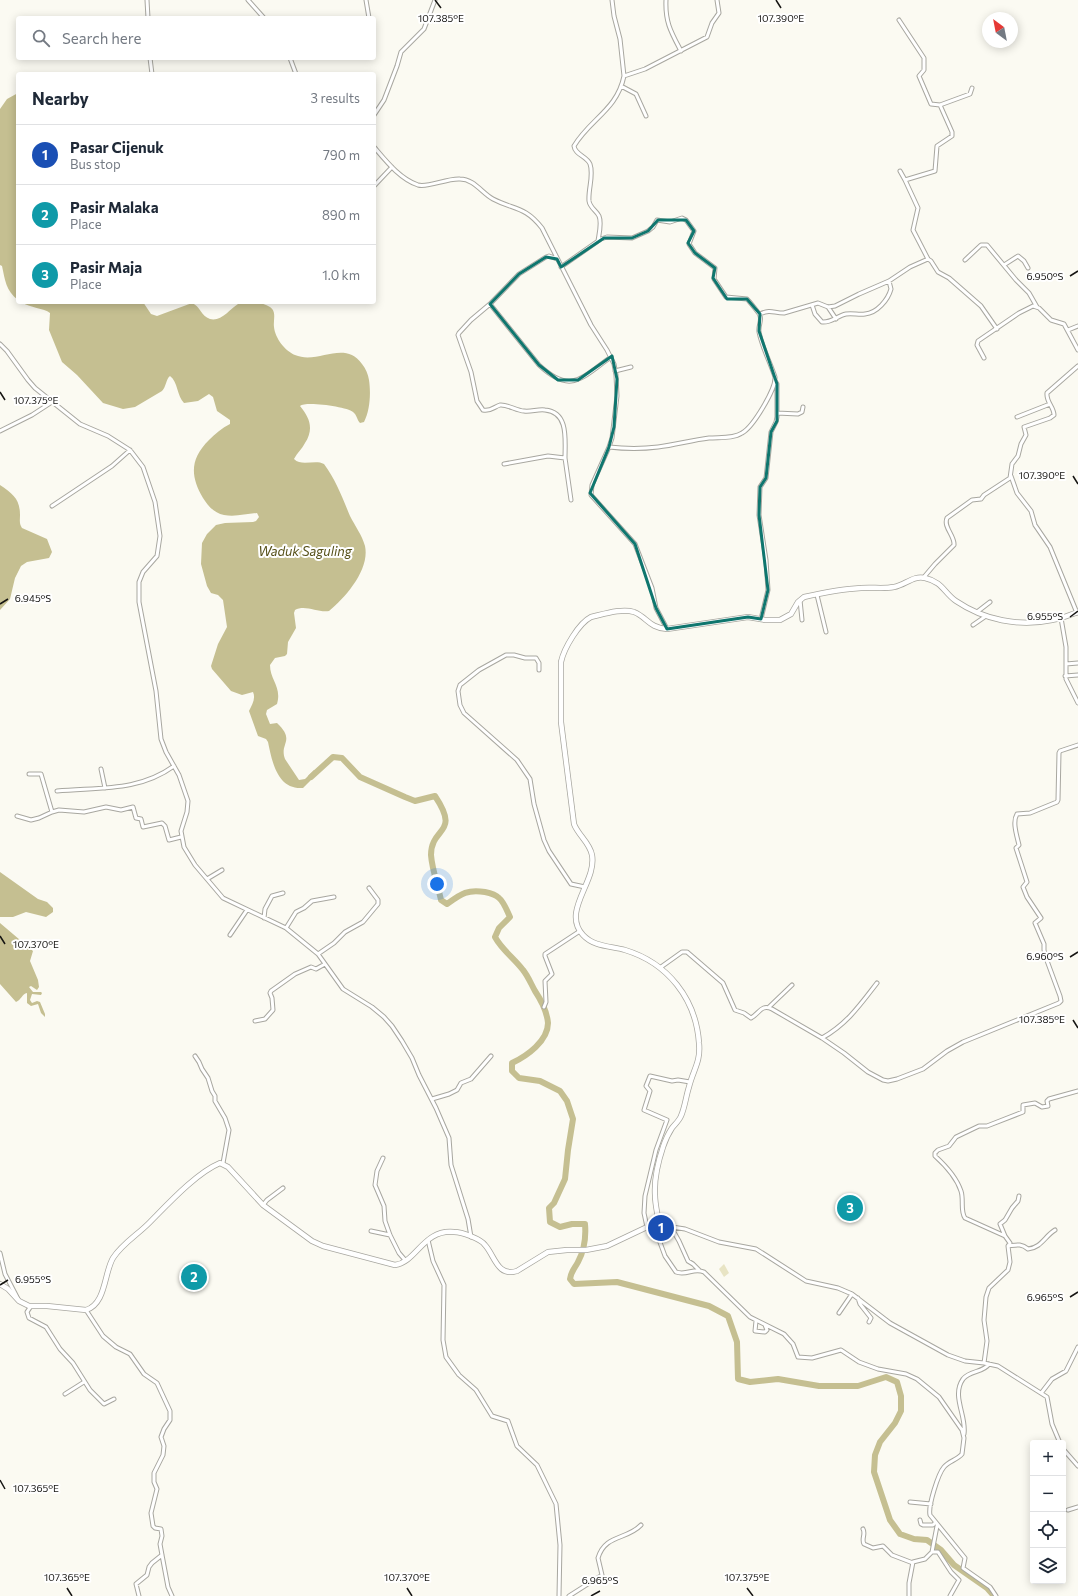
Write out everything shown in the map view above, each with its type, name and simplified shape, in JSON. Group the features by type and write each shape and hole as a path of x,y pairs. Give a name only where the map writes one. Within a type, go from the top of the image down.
{"main road":[{"path":"0,1284 8,1288 19,1301 32,1306 86,1310 95,1306 99,1300 108,1269 118,1252 197,1179 217,1164 224,1163 263,1204 301,1234 324,1246 391,1264 400,1264 428,1240 437,1234 445,1232 462,1233 485,1244 502,1270 509,1272 517,1271 548,1252 586,1250 614,1244 647,1227 659,1225 655,1190 658,1164 666,1138 672,1127 681,1116 690,1082 699,1057 697,1026 691,1008 686,999 670,976 661,967 632,953 591,942 580,932 576,921 576,914 586,887 592,856 588,847 575,828 571,813 561,722 561,660 576,632 591,617 627,611 638,614 657,628 667,629 748,617 776,620 783,619 791,614 800,600 817,595 861,588 893,588 901,586 914,579 924,578 942,586 957,602 986,616 1011,622 1031,623 1061,618 1077,613"}],"street":[{"path":"147,0 148,16"},
{"path":"248,0 262,16"},
{"path":"366,0 369,16"},
{"path":"376,112 384,100 401,52 424,29 435,0"},
{"path":"598,241 600,220 589,200 590,165 587,159 575,151 574,146 586,130 611,105 622,86 624,76 620,39 614,16 612,0"},
{"path":"666,0 667,24 681,51"},
{"path":"624,76 645,69 707,37 711,26 719,13 717,0"},
{"path":"899,20 924,58 924,70 919,76 932,105 940,105 970,94 972,88"},
{"path":"150,60 152,72"},
{"path":"291,60 295,72"},
{"path":"622,86 636,94 646,116"},
{"path":"905,180 935,171 937,146 952,136 952,132 940,105"},
{"path":"376,149 392,167 405,178 420,185 428,185 461,178 473,183 492,198 524,211 536,220 542,228 591,325 610,357 615,371 617,396 614,427 609,447 592,485 591,495 635,544 652,588 658,614 667,629"},
{"path":"376,184 392,167"},
{"path":"900,171 918,208 913,230 928,259 938,272 952,280 980,306 997,329"},
{"path":"561,267 598,241 607,237 632,238 648,231 653,227 657,220 670,222 682,218 686,220 694,231 689,244 695,253 715,268 714,279 726,297 747,299 760,314 761,318 758,325 759,332 777,384 776,422 771,432 766,478 760,487 759,515 768,585 766,606 761,619"},
{"path":"965,260 981,246 986,244 1029,293 1037,307 1051,320 1063,322 1078,350"},
{"path":"557,259 549,256 531,265 519,274 490,304 471,320 458,335 467,359 479,406 484,411 501,405 525,412 544,410 555,413 560,417 564,424 565,458 571,500"},
{"path":"1004,265 1018,256 1024,261 1028,268"},
{"path":"828,307 835,306 889,281 928,259"},
{"path":"812,305 815,314 822,322 830,322 852,313 866,314 875,311 882,305 890,293 891,289 889,281"},
{"path":"760,314 771,310 778,313 784,313 820,303 828,307 836,319"},
{"path":"490,304 539,366 558,380 572,382 578,380 610,357"},
{"path":"984,358 977,342 1027,308 1037,307"},
{"path":"1068,330 1078,326"},
{"path":"0,344 13,358 32,386 80,424 108,436 130,450 143,467 150,484 156,502 160,536 157,556 144,572 139,582 138,596 156,691 161,739 174,766 189,804 188,812 182,825 181,837 185,850 206,879 223,898 286,928 318,954 343,990 372,1007 392,1026 412,1058 449,1138 451,1165 468,1219 471,1237"},
{"path":"1077,613 1050,547 1035,525 1031,511 1017,493 1011,476 1012,464 1018,456 1021,444 1026,435 1024,427 1052,416 1054,412 1047,394 1078,366"},
{"path":"615,371 631,367"},
{"path":"609,447 643,449 742,434 768,399 775,381"},
{"path":"0,431 32,415 52,402"},
{"path":"1018,417 1050,404"},
{"path":"777,413 799,414 802,412 803,406"},
{"path":"52,506 112,466 130,450"},
{"path":"504,464 548,456 565,458"},
{"path":"924,578 935,564 954,545 954,541 946,524 947,518 972,500 981,499 1011,476"},
{"path":"817,595 826,632"},
{"path":"800,600 802,620"},
{"path":"977,612 990,602"},
{"path":"973,625 986,616"},
{"path":"1061,618 1066,647 1066,676 1078,703"},
{"path":"539,670 539,663 536,658 506,655 479,670 460,685 458,691 460,705 464,713 512,755 524,769 531,782 534,804 549,851 571,884 586,887"},
{"path":"1066,664 1078,663"},
{"path":"1066,676 1078,675"},
{"path":"769,1007 822,1038 868,1072 888,1081 923,1069 951,1048 963,1042 1060,1002 1060,996 1044,950 1044,945 1035,923 1041,918 1027,897 1023,887 1027,882 1016,848 1019,845 1016,834 1015,817 1017,814 1030,813 1057,802 1058,754 1078,745"},
{"path":"57,791 105,788 142,783 158,777 174,766"},
{"path":"101,769 105,788"},
{"path":"29,774 41,774 52,812"},
{"path":"17,816 35,820 52,812 72,810 84,812 106,807 121,810 133,807 136,818 141,819 143,827 162,823 165,826 169,840 181,837"},
{"path":"206,879 222,870"},
{"path":"318,954 334,943 345,932 362,922 377,905 378,900 368,888"},
{"path":"264,918 265,909 273,895 283,893"},
{"path":"286,928 296,912 304,908 312,901 334,897"},
{"path":"230,934 247,910"},
{"path":"544,1006 546,1003 545,981 552,974 544,955 548,951 580,932"},
{"path":"661,967 682,952 686,951 722,983 735,1010 744,1013 751,1018 762,1008 769,1007 792,985"},
{"path":"255,1021 265,1019 273,1010 270,991 295,974 311,967 316,969 324,964"},
{"path":"822,1038 848,1020 877,983"},
{"path":"194,1056 200,1062 202,1069 208,1078 210,1087 215,1096 215,1101 225,1118 225,1122 229,1130 224,1163"},
{"path":"432,1100 457,1090 461,1083 471,1079 491,1056"},
{"path":"690,1082 672,1082 650,1076 646,1086 650,1091 644,1110 667,1120 656,1150 645,1196 644,1213 647,1227 658,1237 665,1256 676,1272 684,1274 693,1270 704,1272 756,1321 776,1329 786,1335 793,1344 799,1358 812,1358 841,1350 859,1362 906,1374 917,1379 940,1397 964,1434"},
{"path":"1005,1236 965,1218 962,1214 961,1190 949,1171 935,1156 935,1153 949,1146 956,1137 979,1126 987,1126 1022,1113 1024,1111 1022,1107 1024,1105 1035,1103 1042,1107 1046,1106 1049,1105 1047,1101 1049,1099 1078,1091"},
{"path":"383,1158 377,1171 375,1185 384,1206 385,1221 390,1234 399,1253 405,1260"},
{"path":"263,1204 283,1188"},
{"path":"984,1363 987,1341 984,1320 986,1297 989,1288 1008,1270 1010,1262 1008,1246 1010,1243 1000,1224 1005,1220 1019,1200 1019,1196"},
{"path":"659,1225 686,1229 719,1242 756,1249 806,1280 838,1288 852,1294 890,1323 948,1355 964,1361 989,1364 1005,1370 1042,1392 1048,1399 1052,1424 1059,1440"},
{"path":"671,1226 688,1262 693,1264 698,1270"},
{"path":"1008,1246 1019,1244 1024,1245 1028,1249 1032,1248 1043,1242 1048,1235 1055,1230"},
{"path":"371,1231 390,1234"},
{"path":"428,1240 433,1261 444,1285 443,1340 446,1357 459,1375 476,1390 492,1416 508,1421 517,1446 535,1463 554,1498 557,1510 560,1545 559,1596"},
{"path":"0,1253 6,1274 19,1301"},
{"path":"839,1313 852,1294"},
{"path":"858,1298 860,1304 871,1318 869,1322"},
{"path":"32,1306 27,1312 28,1318 46,1327 60,1349 73,1363 84,1382 104,1404 114,1400"},
{"path":"86,1310 104,1336 116,1347 130,1354 144,1374 157,1383 170,1411 170,1420 161,1437 164,1444 163,1455 154,1473 154,1482 157,1489 151,1513 153,1526 161,1529 162,1536 160,1544 168,1587 172,1596"},
{"path":"756,1321 755,1331 765,1332 767,1330 765,1325"},
{"path":"1042,1392 1052,1379 1066,1371 1078,1347"},
{"path":"989,1364 979,1371 968,1374 962,1382 959,1399 965,1428 962,1454 942,1469 929,1513 936,1524 966,1558 963,1568 986,1584 996,1596"},
{"path":"65,1394 84,1382"},
{"path":"1066,1452 1078,1466"},
{"path":"910,1502 931,1504"},
{"path":"1068,1510 1078,1507"},
{"path":"920,1520 921,1524 924,1525 936,1524"},
{"path":"909,1596 909,1583 913,1564 915,1560 926,1559 933,1551 936,1524"},
{"path":"569,1596 602,1575 598,1558 607,1543 633,1532 641,1525"},
{"path":"863,1529 864,1544 873,1548 883,1546 892,1555 913,1564"},
{"path":"933,1551 938,1552 951,1572 958,1579 959,1582 950,1596"},
{"path":"139,1596 136,1584 147,1575 149,1567 152,1563 162,1555"}],"highlighted area":[{"path":"658,220 686,220 694,231 688,243 695,253 715,268 713,278 727,299 747,299 760,314 759,331 777,384 777,421 771,432 766,478 760,487 759,515 768,590 761,619 748,617 667,629 656,608 635,544 590,493 609,447 614,427 617,379 612,356 578,380 558,380 539,365 490,304 519,274 546,257 557,259 561,267 604,238 632,238 648,231"}],"shaded area":[{"path":"724,1264 729,1273 724,1277 719,1269"}],"water":[{"path":"16,94 16,298 8,289 2,266 0,265 0,109 7,99"},
{"name":"Waduk Saguling","path":"24,304 144,304 151,314 157,316 189,304 195,304 207,318 218,319 238,304 263,304 272,309 274,314 274,327 278,340 291,353 304,357 313,357 347,353 355,357 365,368 369,380 370,396 368,413 364,422 360,423 353,412 343,408 318,404 300,406 308,419 310,428 308,438 294,459 305,463 317,462 324,464 335,482 350,516 362,538 366,555 364,564 355,582 336,605 329,611 320,611 307,608 299,608 295,610 296,628 288,642 287,654 285,656 275,658 270,665 277,688 278,698 277,704 267,710 266,714 270,724 277,723 283,729 286,738 284,749 285,759 299,780 305,779 314,770 318,773 303,788 294,787 287,784 277,773 268,742 266,739 258,736 249,711 254,700 253,692 242,695 231,691 211,666 218,644 227,627 223,600 218,595 211,593 207,586 201,564 202,543 207,534 216,525 225,523 253,522 259,517 257,513 232,516 217,513 205,501 196,482 194,468 198,454 211,438 221,429 230,424 230,420 217,411 213,397 209,394 198,401 184,403 180,397 175,382 170,376 162,391 135,407 123,409 103,403 77,375 62,362 49,330 50,313"},
{"path":"0,485 15,497 20,509 20,523 22,528 47,539 52,552 49,558 27,562 21,566 15,578 10,599 0,610"},
{"path":"0,872 38,899 47,902 53,908 53,912 46,917 26,912 13,917 0,917"},
{"path":"0,923 33,951 30,961 38,980 39,987 37,990 31,986 29,987 33,992 42,993 41,995 32,994 30,1000 32,1003 37,1001 40,1002 45,1017 41,1013 38,1004 31,1006 27,1003 27,993 16,1002 0,984"}],"waterway":[{"path":"311,777 333,757 342,758 360,777 405,797 415,801 435,796 445,818 443,829 435,839 432,846 431,855 441,900 447,904 464,893 479,891 496,896 501,900 505,907 510,917 499,928 495,937 526,975 543,1006 548,1023 547,1030 541,1042 530,1052 512,1063 512,1071 519,1078 540,1081 560,1091 567,1101 573,1119 565,1179 554,1203 549,1208 550,1222 560,1227 572,1224 585,1224 583,1248 570,1279 574,1284 617,1282 709,1306 728,1316 737,1342 738,1379 750,1382 778,1379 819,1386 858,1386 886,1377 897,1382 901,1396 901,1411 895,1423 880,1442 875,1455 874,1472 890,1520 900,1534 914,1539 927,1540 941,1550 954,1565 987,1588 994,1596"}],"place":[{"name":"Pasir Maja","path":"850,1208"},
{"name":"Pasar Cijenuk","path":"661,1228"},
{"name":"Pasir Malaka","path":"194,1277"}]}
